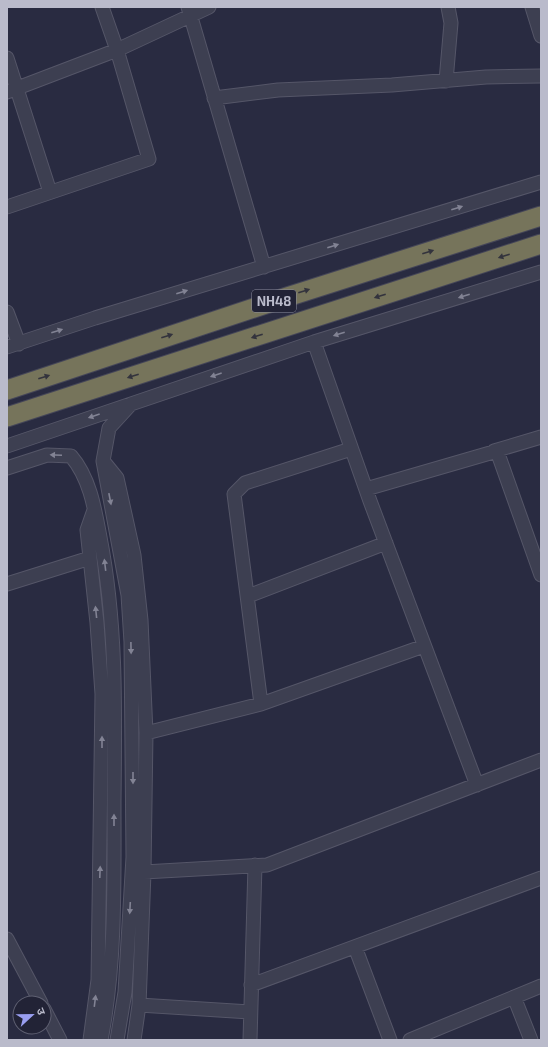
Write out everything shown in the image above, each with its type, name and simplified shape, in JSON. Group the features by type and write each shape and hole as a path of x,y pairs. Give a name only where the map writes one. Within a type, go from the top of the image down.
{"highway":[{"name":"NH48","path":"7,390 287,297 541,216"},
{"name":"NH48","path":"7,417 541,244"}],"street":[{"path":"7,207 149,159 117,50 102,7"},
{"path":"12,91 46,76 117,50 190,12 209,7"},
{"path":"446,81 451,23 448,7"},
{"path":"532,7 541,36"},
{"path":"190,12 264,267"},
{"path":"7,58 12,91 50,192"},
{"path":"214,98 278,90 541,76"},
{"path":"7,312 13,345 95,318 541,182"},
{"path":"7,446 314,342 541,272"},
{"path":"314,342 351,449 477,785"},
{"path":"117,1040 125,992 132,857 131,642 128,595 103,461 109,428 131,404"},
{"path":"366,489 541,438"},
{"path":"260,704 248,596 234,494 245,483 351,449"},
{"path":"494,451 497,450 538,560 541,575"},
{"path":"7,468 46,454 71,456 83,475 95,510 104,559 110,604 115,679 114,877 110,972 107,1009 101,1040"},
{"path":"103,461 117,478 134,555 141,620 146,733 144,872 139,1004 134,1040"},
{"path":"90,1040 98,980 102,766 100,659 87,530 95,510"},
{"path":"248,596 386,543"},
{"path":"7,584 90,558"},
{"path":"146,733 260,704 424,646"},
{"path":"144,872 255,865 267,866 541,761"},
{"path":"250,1040 255,865"},
{"path":"251,985 541,878"},
{"path":"7,939 37,995"},
{"path":"355,947 390,1040"},
{"path":"410,1040 541,986"},
{"path":"514,997 531,1040"},
{"path":"139,1004 250,1012"},
{"path":"52,1024 60,1040"}]}
